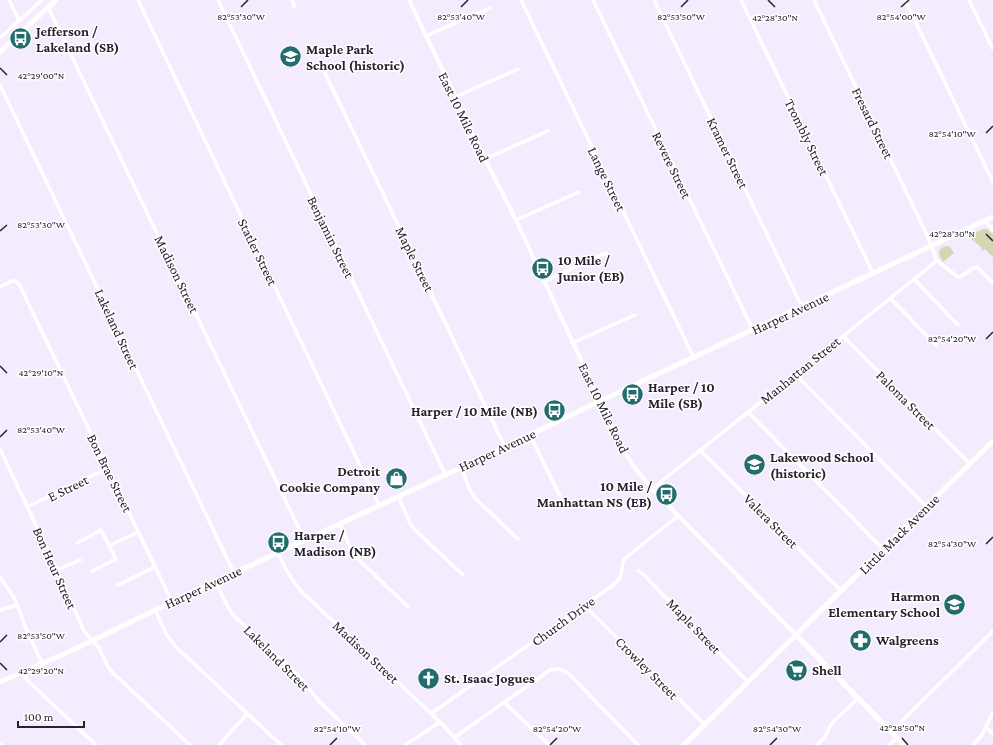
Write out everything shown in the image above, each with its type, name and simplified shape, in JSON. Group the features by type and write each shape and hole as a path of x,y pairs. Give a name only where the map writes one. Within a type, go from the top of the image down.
{"main road":[{"path":"0,52 56,0"},
{"name":"Harper Avenue","path":"0,682 305,541 993,217"},
{"name":"Little Mack Avenue","path":"684,745 842,591 993,440"},
{"name":"East 10 Mile Road","path":"796,635 904,745"}],"street":[{"path":"9,0 19,20"},
{"path":"0,38 42,0"},
{"name":"Statler Street","path":"138,0 379,505"},
{"name":"Benjamin Street","path":"218,0 445,474"},
{"path":"292,0 294,6"},
{"name":"East 10 Mile Road","path":"409,0 484,159 516,220 543,282 622,448 635,468 652,489 796,635"},
{"name":"Lange Street","path":"521,0 694,358"},
{"name":"Revere Street","path":"593,0 753,330"},
{"name":"Kramer Street","path":"654,0 802,307"},
{"name":"Trombly Street","path":"741,0 873,274"},
{"name":"Fresard Street","path":"814,0 932,246"},
{"path":"905,0 993,182"},
{"path":"969,0 993,49"},
{"name":"Madison Street","path":"48,7 305,541"},
{"path":"426,36 490,8"},
{"path":"455,97 518,69"},
{"name":"Maple Street","path":"324,71 505,447"},
{"name":"Lakeland Street","path":"0,85 234,573"},
{"path":"484,159 548,131"},
{"path":"516,220 578,192"},
{"path":"985,221 993,230"},
{"path":"932,246 936,260 958,277 962,277 974,268 977,268 993,283"},
{"path":"543,282 606,253"},
{"name":"Manhattan Street","path":"652,489 936,260"},
{"path":"914,279 958,324"},
{"name":"Bon Brae Street","path":"0,287 12,281 16,281 20,286 172,602"},
{"path":"890,298 936,344"},
{"path":"572,343 635,315"},
{"name":"Paloma Street","path":"843,336 970,464"},
{"path":"795,374 926,506"},
{"path":"748,412 883,549"},
{"path":"530,435 560,496"},
{"name":"Bon Heur Street","path":"0,449 84,631 99,648 108,667 113,673 190,745"},
{"name":"Valera Street","path":"700,450 842,591"},
{"path":"461,467 469,488 475,498 518,539"},
{"name":"E Street","path":"28,507 108,468"},
{"path":"398,496 410,523 415,530 463,575"},
{"name":"Church Drive","path":"432,714 612,586 622,575 624,560 678,516"},
{"path":"340,524 353,554 408,607"},
{"path":"77,542 101,530 110,546 116,558 92,571"},
{"path":"110,546 138,532"},
{"name":"Madison Street","path":"278,553 288,574 297,587 432,714 461,745"},
{"path":"57,570 80,560"},
{"path":"118,585 155,567"},
{"name":"Maple Street","path":"638,571 643,574 748,682"},
{"path":"0,577 15,599 27,631 42,663"},
{"name":"Lakeland Street","path":"215,582 228,607 234,615 297,674 319,702 365,745"},
{"path":"0,610 17,605"},
{"path":"155,610 171,642 281,745"},
{"name":"Crowley Street","path":"590,610 705,725"},
{"path":"891,732 993,631"},
{"path":"455,737 550,670 559,669 567,672 638,745"},
{"path":"22,672 28,681 96,745"},
{"path":"817,745 824,738 832,723 858,698"},
{"path":"504,702 549,745"},
{"path":"974,745 986,727 993,712"},
{"path":"219,745 247,714"},
{"path":"405,745 440,722"},
{"path":"986,727 993,734"},
{"path":"889,745 897,738"}],"green space":[{"path":"983,229 987,229 993,234 993,257 985,249 982,251 981,247 970,238 972,234"},
{"path":"946,246 950,247 954,253 943,262 939,252 941,248"}],"place":[{"name":"Jefferson / Lakeland (SB)","path":"20,39"},
{"name":"Maple Park School (historic)","path":"291,57"},
{"name":"10 Mile / Junior (EB)","path":"543,268"},
{"name":"Harper / 10 Mile (SB)","path":"633,395"},
{"name":"Harper / 10 Mile (NB)","path":"554,411"},
{"name":"Lakewood School (historic)","path":"755,465"},
{"name":"Detroit Cookie Company","path":"396,479"},
{"name":"10 Mile / Manhattan NS (EB)","path":"667,494"},
{"name":"Harper / Madison (NB)","path":"279,543"},
{"name":"Harmon Elementary School","path":"955,604"},
{"name":"Walgreens","path":"860,640"},
{"name":"Shell","path":"797,670"},
{"name":"St. Isaac Jogues","path":"428,678"}]}
